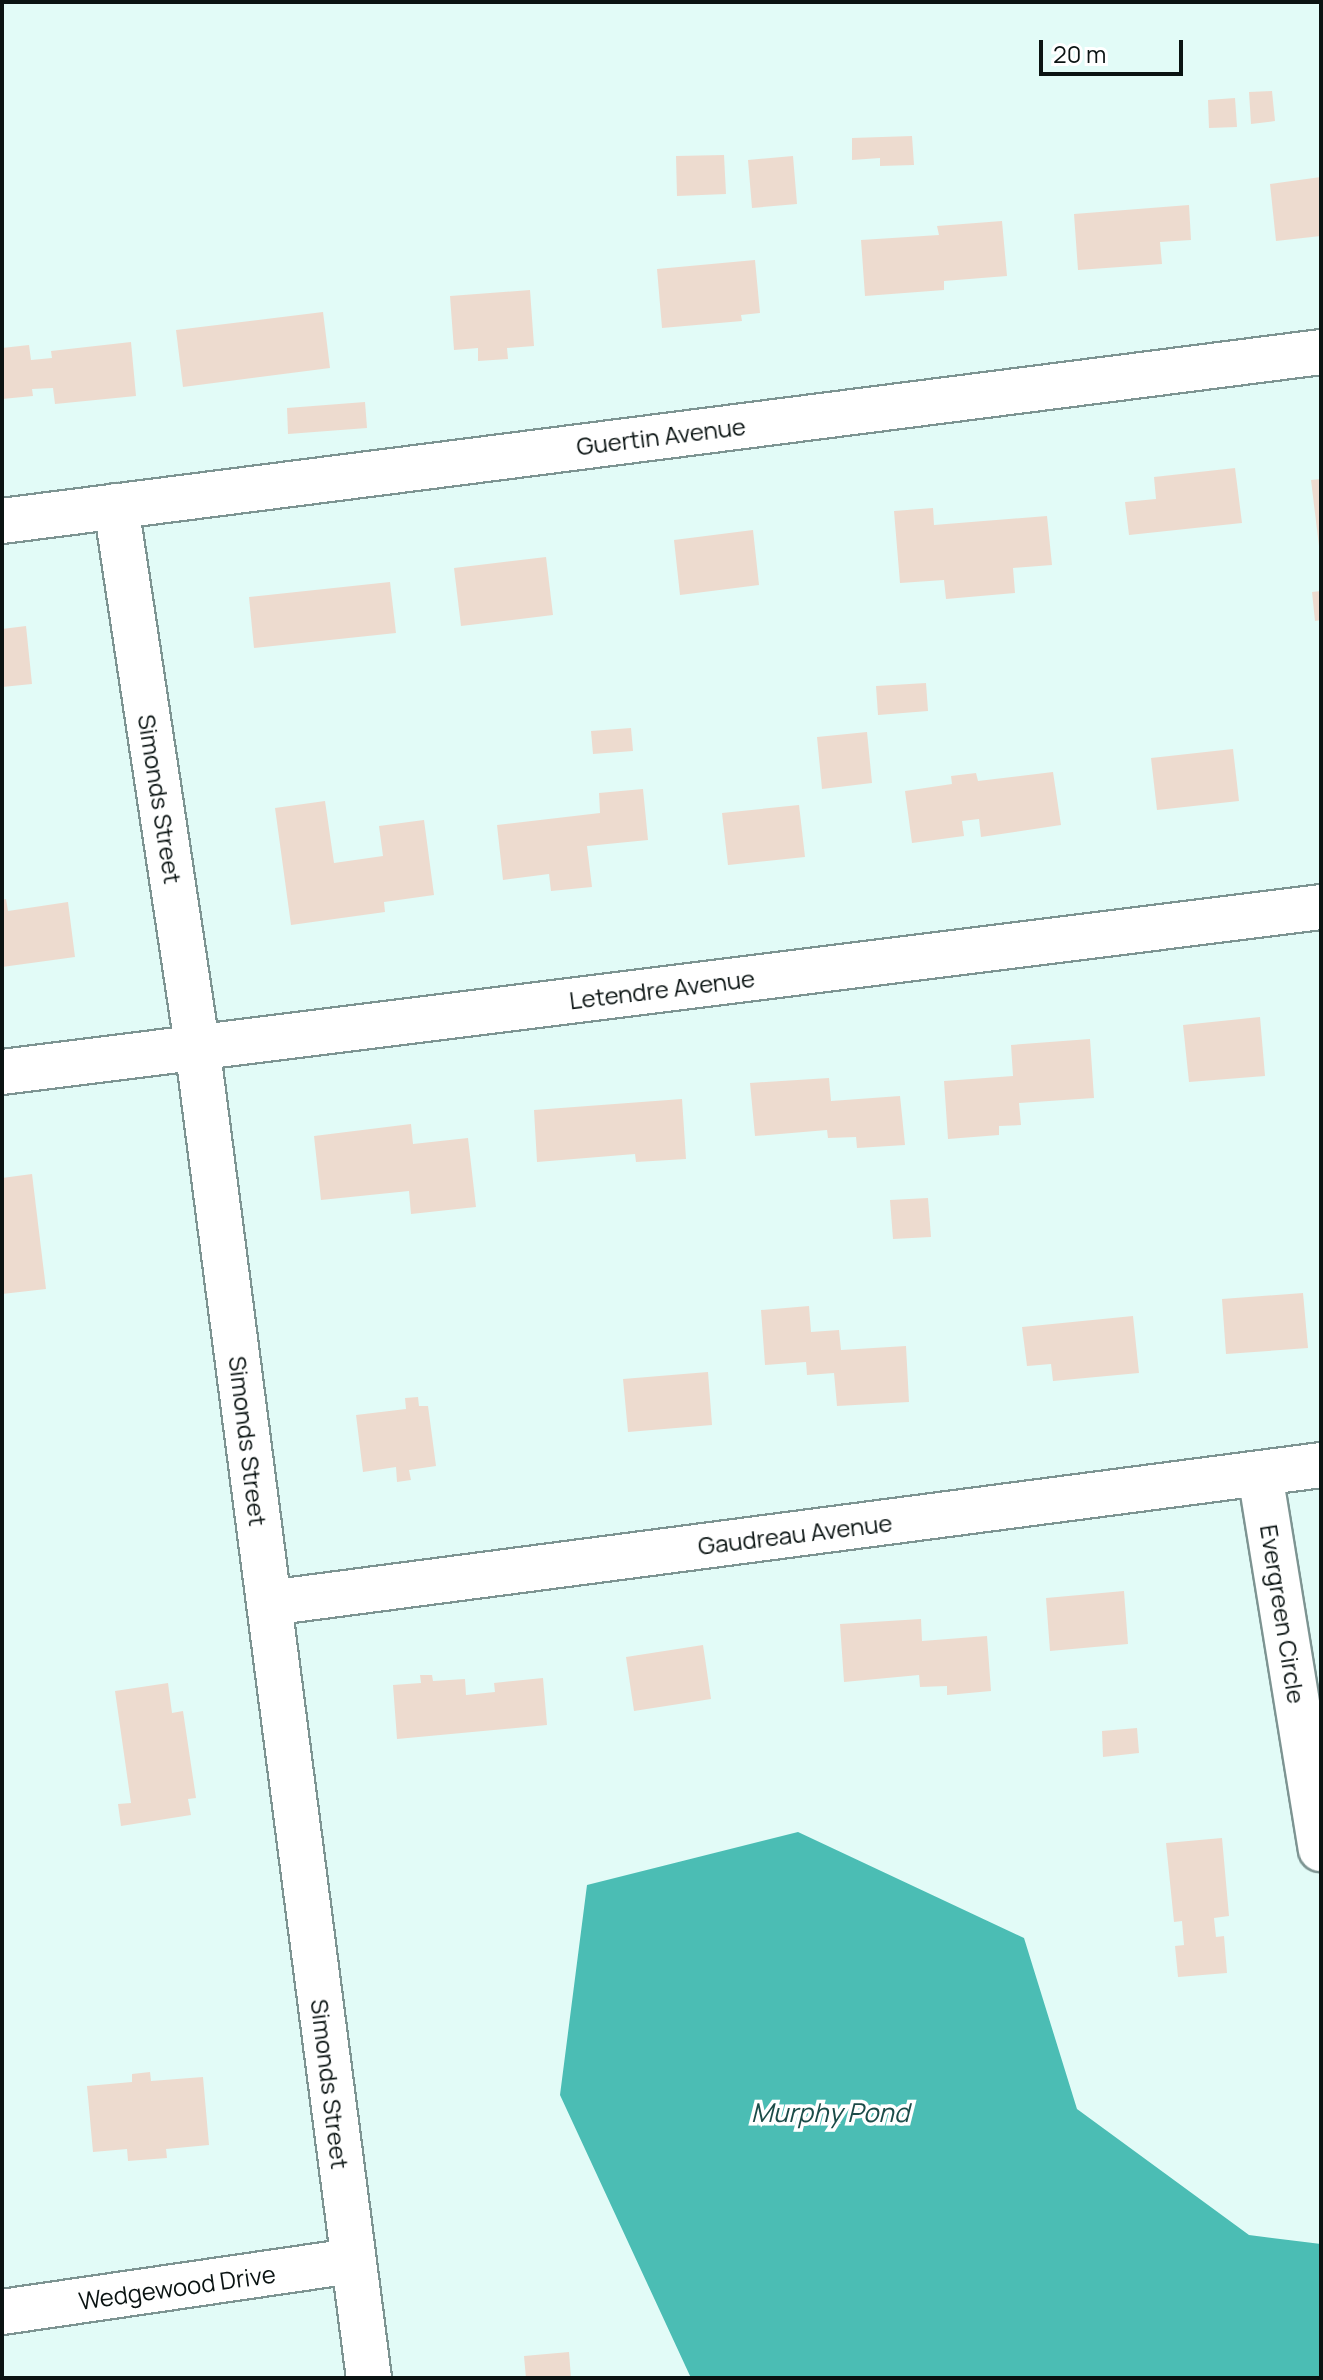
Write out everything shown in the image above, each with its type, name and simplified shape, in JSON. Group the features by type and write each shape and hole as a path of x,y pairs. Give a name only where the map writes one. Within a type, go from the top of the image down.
{"street":[{"name":"Guertin Avenue","path":"2,521 1321,352"},
{"name":"Simonds Street","path":"116,506 197,1045 369,2378"},
{"name":"Letendre Avenue","path":"2,1072 197,1045 1321,907"},
{"name":"Gaudreau Avenue","path":"269,1603 1321,1465"},
{"name":"Evergreen Circle","path":"1260,1474 1321,1849"},
{"name":"Wedgewood Drive","path":"2,2312 353,2261"}],"water":[{"name":"Murphy Pond","path":"798,1832 1024,1938 1077,2109 1249,2235 1321,2244 1321,2378 691,2378 560,2095 587,1885"}],"building":[{"path":"1272,91 1275,121 1251,124 1249,92"},
{"path":"1235,98 1237,127 1209,128 1208,100"},
{"path":"912,136 914,165 880,166 880,158 852,160 852,138"},
{"path":"724,155 726,194 677,196 676,156"},
{"path":"793,156 797,204 752,208 748,160"},
{"path":"1321,177 1321,236 1276,241 1270,184"},
{"path":"1189,205 1191,240 1160,242 1162,264 1078,270 1074,214"},
{"path":"1002,221 1007,276 944,281 944,290 865,296 861,240 939,235 937,226"},
{"path":"755,260 760,313 741,315 742,321 662,328 657,269"},
{"path":"530,290 534,346 507,348 508,359 478,361 478,348 454,350 450,296"},
{"path":"323,312 330,368 183,387 176,330"},
{"path":"131,342 136,396 55,404 53,388 32,389 33,396 2,399 2,348 29,345 31,360 52,358 51,351"},
{"path":"365,402 367,428 288,434 287,408"},
{"path":"1235,468 1242,523 1129,535 1125,502 1156,499 1154,477"},
{"path":"1321,479 1321,545 1319,546 1311,480"},
{"path":"933,508 934,525 1047,516 1052,565 1013,568 1015,593 946,599 944,580 900,583 894,511"},
{"path":"753,530 759,585 680,595 674,540"},
{"path":"546,557 553,615 461,626 454,568"},
{"path":"390,582 396,633 254,648 249,597"},
{"path":"1321,591 1321,620 1315,621 1312,592"},
{"path":"26,626 32,684 2,687 2,629"},
{"path":"926,683 928,711 878,715 876,686"},
{"path":"631,728 633,751 593,754 591,731"},
{"path":"867,732 872,783 822,789 817,737"},
{"path":"1233,749 1239,801 1157,810 1151,758"},
{"path":"1053,772 1061,825 981,837 979,819 962,821 964,836 912,843 905,791 952,784 951,776 976,773 978,781"},
{"path":"643,789 648,840 587,846 592,887 551,891 549,874 503,880 497,825 600,813 599,793"},
{"path":"325,801 334,863 383,856 379,826 424,820 434,895 384,902 385,912 291,925 275,808"},
{"path":"799,805 805,857 728,865 722,813"},
{"path":"6,899 8,911 68,902 75,957 2,967 2,900"},
{"path":"1260,1017 1265,1076 1189,1082 1183,1025"},
{"path":"1090,1039 1094,1098 1019,1103 1021,1125 999,1126 999,1135 948,1139 944,1081 1013,1076 1011,1045"},
{"path":"829,1078 831,1101 900,1096 905,1145 857,1148 856,1137 828,1138 827,1130 755,1136 750,1083"},
{"path":"682,1099 686,1159 636,1162 635,1154 537,1162 534,1110"},
{"path":"411,1124 413,1144 468,1138 476,1207 411,1214 409,1191 321,1200 314,1136"},
{"path":"32,1174 46,1289 2,1294 2,1178"},
{"path":"928,1198 931,1237 893,1239 890,1200"},
{"path":"1303,1293 1308,1348 1226,1354 1222,1299"},
{"path":"809,1306 811,1332 839,1330 841,1350 906,1346 909,1402 837,1406 834,1373 807,1375 806,1362 765,1365 761,1310"},
{"path":"1133,1316 1139,1373 1053,1381 1051,1364 1027,1366 1022,1327"},
{"path":"708,1372 712,1425 628,1432 623,1379"},
{"path":"418,1397 419,1406 428,1406 436,1466 409,1470 411,1480 397,1482 396,1467 363,1472 356,1415 406,1409 405,1398"},
{"path":"1124,1591 1128,1644 1050,1651 1046,1598"},
{"path":"921,1619 922,1641 987,1636 991,1691 947,1695 947,1686 920,1687 919,1675 844,1682 840,1624"},
{"path":"703,1645 711,1699 634,1711 626,1657"},
{"path":"420,1675 432,1675 433,1681 465,1679 466,1695 495,1692 494,1683 543,1678 547,1725 397,1739 393,1685 421,1683"},
{"path":"168,1683 172,1713 183,1711 196,1798 188,1799 191,1815 121,1826 118,1804 131,1803 115,1691"},
{"path":"1137,1728 1139,1753 1103,1757 1102,1731"},
{"path":"1222,1838 1229,1916 1214,1918 1216,1937 1224,1936 1227,1973 1178,1977 1175,1946 1184,1945 1182,1921 1174,1922 1166,1843"},
{"path":"150,2072 151,2081 203,2077 209,2145 166,2149 167,2158 128,2161 127,2149 93,2152 87,2086 132,2082 132,2074"},
{"path":"569,2352 571,2378 526,2378 524,2356"}]}
